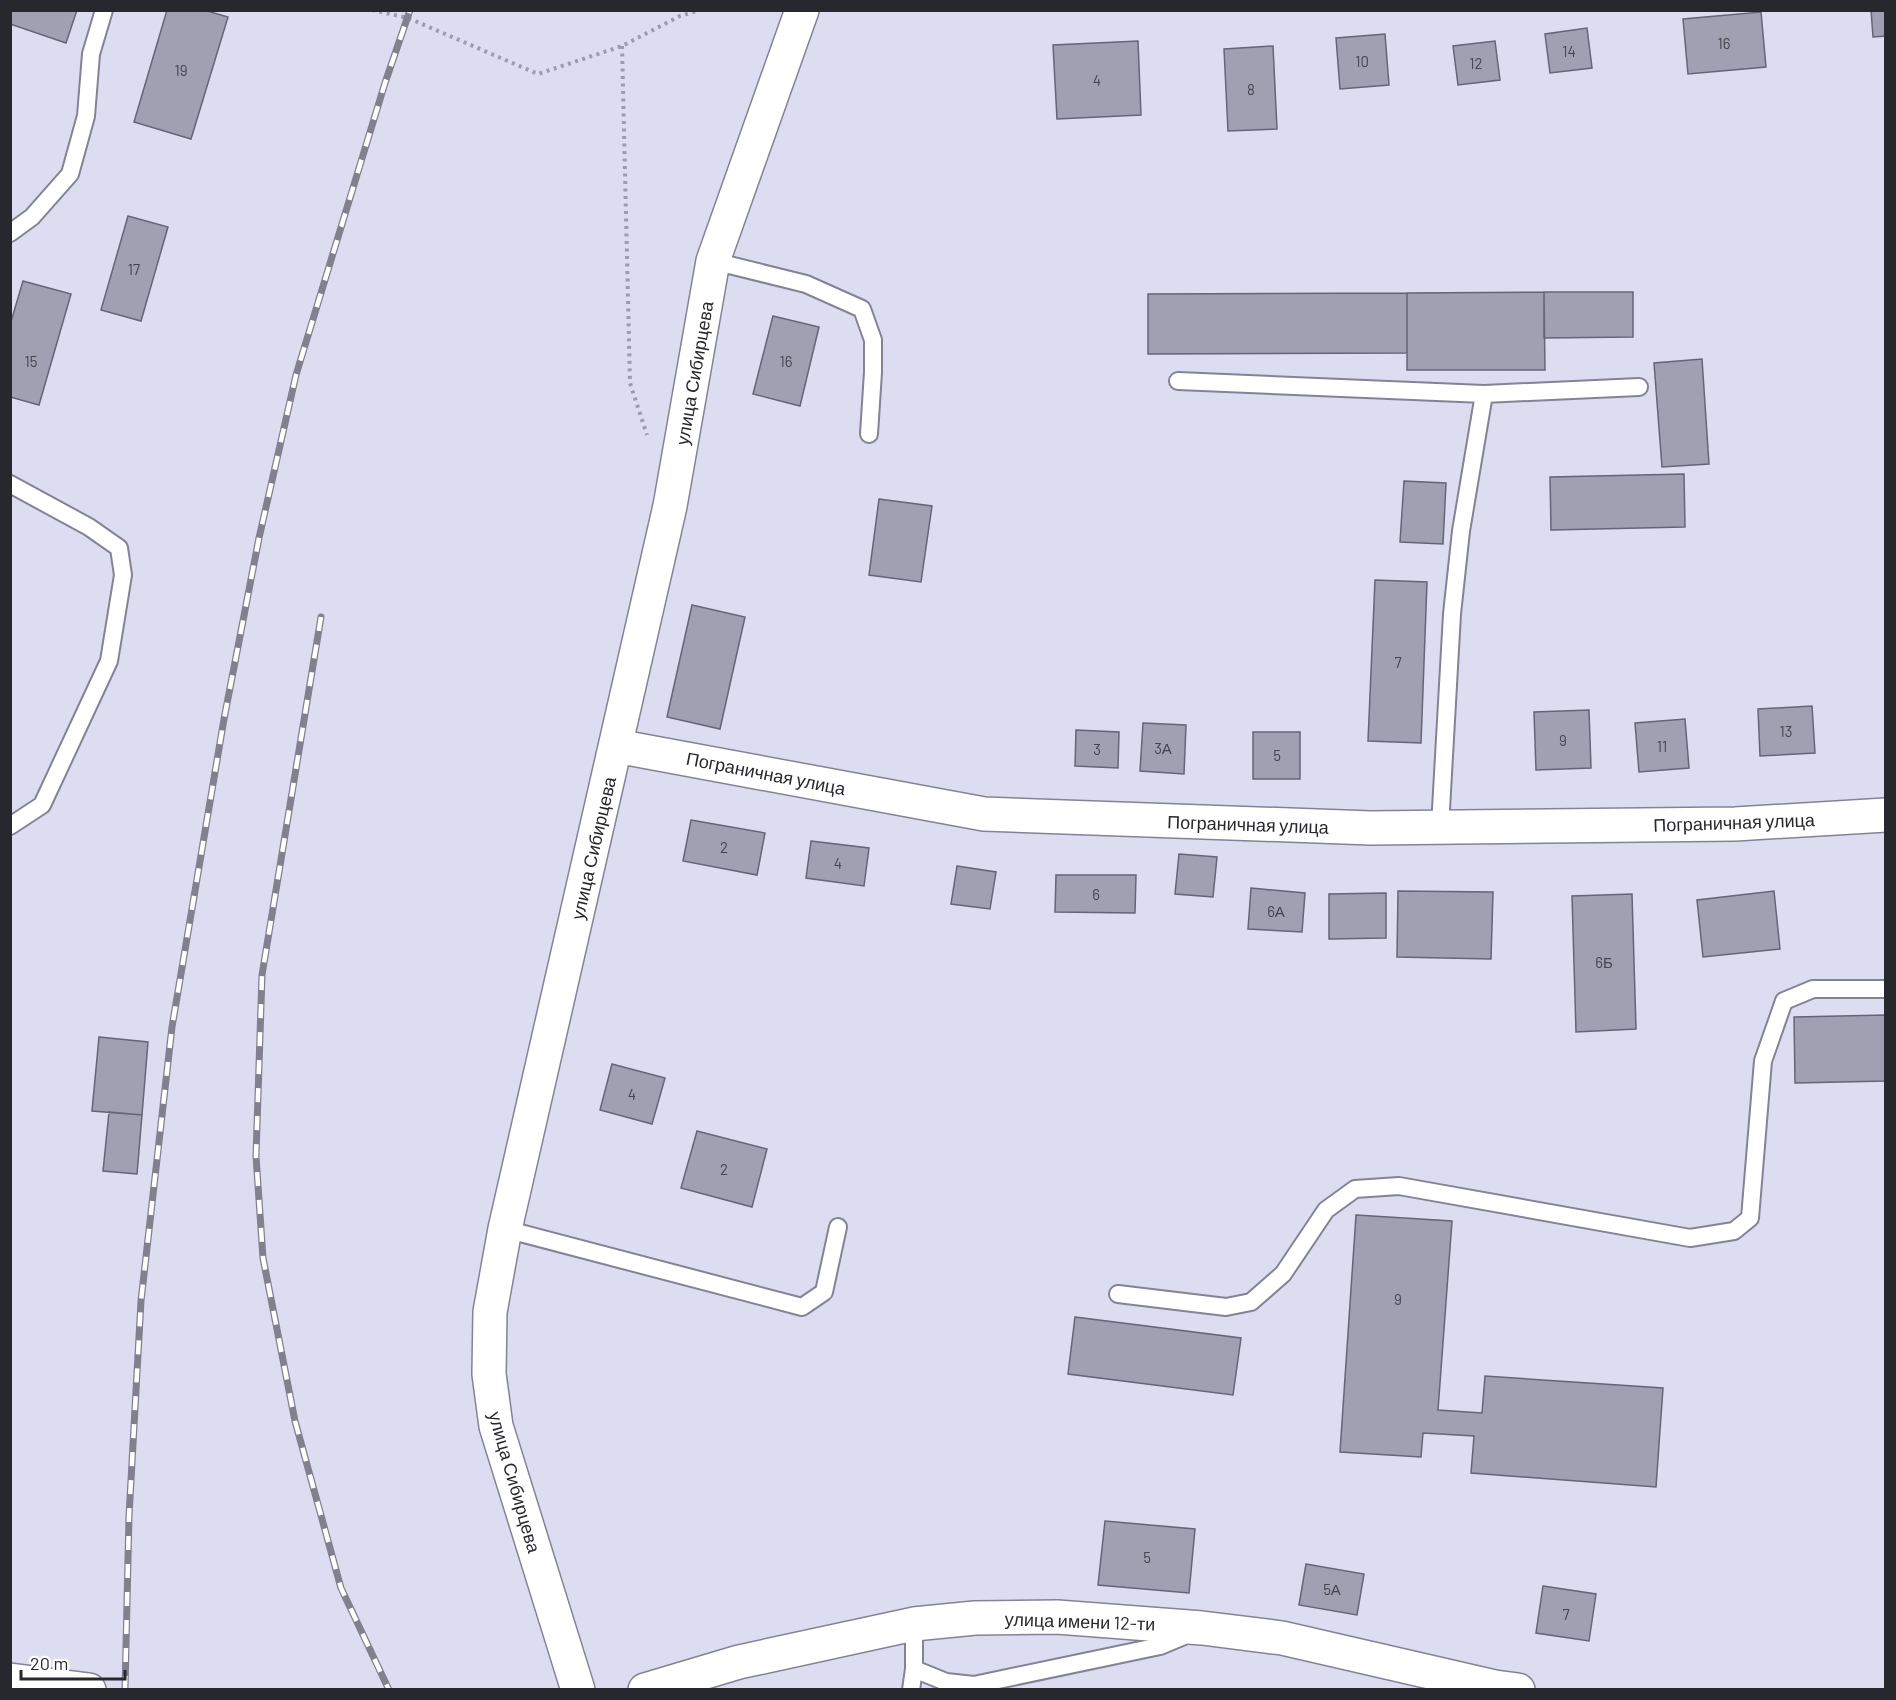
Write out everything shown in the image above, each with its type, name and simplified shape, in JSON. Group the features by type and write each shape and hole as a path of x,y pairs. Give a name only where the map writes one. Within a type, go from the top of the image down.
{"street":[{"name":"улица Сибирцева","path":"578,1689 496,1426 489,1374 490,1312 505,1229 670,506 713,261 802,10"},
{"name":"Пограничная улица","path":"616,746 984,814 1371,828 1735,824 1886,814"},
{"name":"улица имени 12-ти","path":"645,1689 739,1662 914,1624 975,1618 1057,1617 1202,1628 1282,1638 1503,1689"},
{"path":"10,1680 89,1689"}],"lane":[{"path":"10,233 32,216 70,174 86,116 91,54 104,10"},
{"path":"713,261 806,284 862,309 873,340 868,434"},
{"path":"1178,381 1484,394 1639,387"},
{"path":"1440,827 1453,602 1461,531 1484,394"},
{"path":"10,484 89,527 119,548 123,575 109,661 42,805 10,826"},
{"path":"1118,1294 1226,1307 1251,1302 1283,1274 1326,1210 1355,1189 1399,1186 1689,1238 1734,1231 1750,1218 1763,1061 1784,1001 1814,988 1886,989"},
{"path":"505,1229 802,1307 824,1292 838,1227"},
{"path":"911,1689 914,1669 914,1624"},
{"path":"914,1669 948,1686 974,1684 1160,1646 1202,1628"}],"path":[{"path":"372,10 408,18 538,74 622,45 680,16 700,10"},
{"path":"622,45 630,383 648,439"}],"building":[{"path":"10,10 77,10 66,43 10,24"},
{"path":"167,10 204,10 228,17 191,139 134,122"},
{"path":"1871,10 1886,10 1886,36 1873,37"},
{"path":"1761,12 1766,67 1688,74 1683,19"},
{"path":"1587,28 1592,68 1550,73 1545,34"},
{"path":"1385,34 1389,85 1340,89 1336,38"},
{"path":"1138,41 1141,115 1057,119 1053,45"},
{"path":"1495,41 1500,80 1458,85 1453,46"},
{"path":"1273,46 1277,129 1228,131 1224,49"},
{"path":"128,216 168,227 141,321 101,310"},
{"path":"23,281 71,294 39,405 10,397 10,325"},
{"path":"1544,292 1545,370 1407,370 1407,293"},
{"path":"1544,292 1633,292 1633,337 1544,338"},
{"path":"1407,293 1407,353 1148,354 1148,294"},
{"path":"773,316 819,327 800,406 753,394"},
{"path":"1702,359 1709,464 1662,467 1654,363"},
{"path":"1684,474 1685,527 1551,530 1550,477"},
{"path":"1404,481 1446,483 1443,544 1400,542"},
{"path":"879,499 932,506 921,582 869,575"},
{"path":"1375,580 1427,582 1421,743 1368,741"},
{"path":"692,605 745,617 720,729 667,717"},
{"path":"1812,706 1815,753 1760,756 1758,709"},
{"path":"1589,710 1591,768 1536,770 1534,712"},
{"path":"1685,719 1689,768 1639,772 1635,723"},
{"path":"1143,723 1186,725 1184,774 1140,771"},
{"path":"1076,730 1119,732 1118,768 1075,766"},
{"path":"1253,732 1300,732 1300,779 1253,779"},
{"path":"691,820 765,833 757,875 683,861"},
{"path":"811,841 869,848 864,886 806,878"},
{"path":"1179,854 1217,857 1213,897 1175,894"},
{"path":"957,866 996,872 990,909 951,904"},
{"path":"1056,875 1136,875 1135,913 1055,912"},
{"path":"1251,888 1305,893 1302,932 1248,929"},
{"path":"1398,891 1493,892 1491,959 1397,957"},
{"path":"1774,891 1780,949 1703,957 1697,900"},
{"path":"1386,893 1386,938 1329,939 1329,894"},
{"path":"1632,894 1636,1029 1576,1032 1572,896"},
{"path":"1886,1015 1886,1081 1795,1083 1794,1017"},
{"path":"99,1037 148,1042 142,1115 92,1111"},
{"path":"612,1064 665,1078 652,1124 600,1110"},
{"path":"109,1112 142,1115 137,1174 103,1171"},
{"path":"697,1131 767,1149 752,1207 681,1188"},
{"path":"1356,1215 1452,1221 1438,1410 1482,1413 1485,1376 1663,1388 1656,1487 1471,1473 1474,1436 1423,1433 1421,1457 1340,1452"},
{"path":"1075,1317 1241,1338 1233,1395 1068,1374"},
{"path":"1105,1521 1195,1529 1189,1593 1098,1585"},
{"path":"1306,1564 1364,1574 1357,1615 1299,1605"},
{"path":"1543,1586 1596,1594 1589,1641 1536,1633"}],"railway":[{"path":"125,1690 129,1516 141,1301 172,1027 224,719 259,538 296,375 385,83 410,10"},
{"path":"321,617 262,975 256,1156 263,1258 295,1421 341,1588 389,1690"}]}
